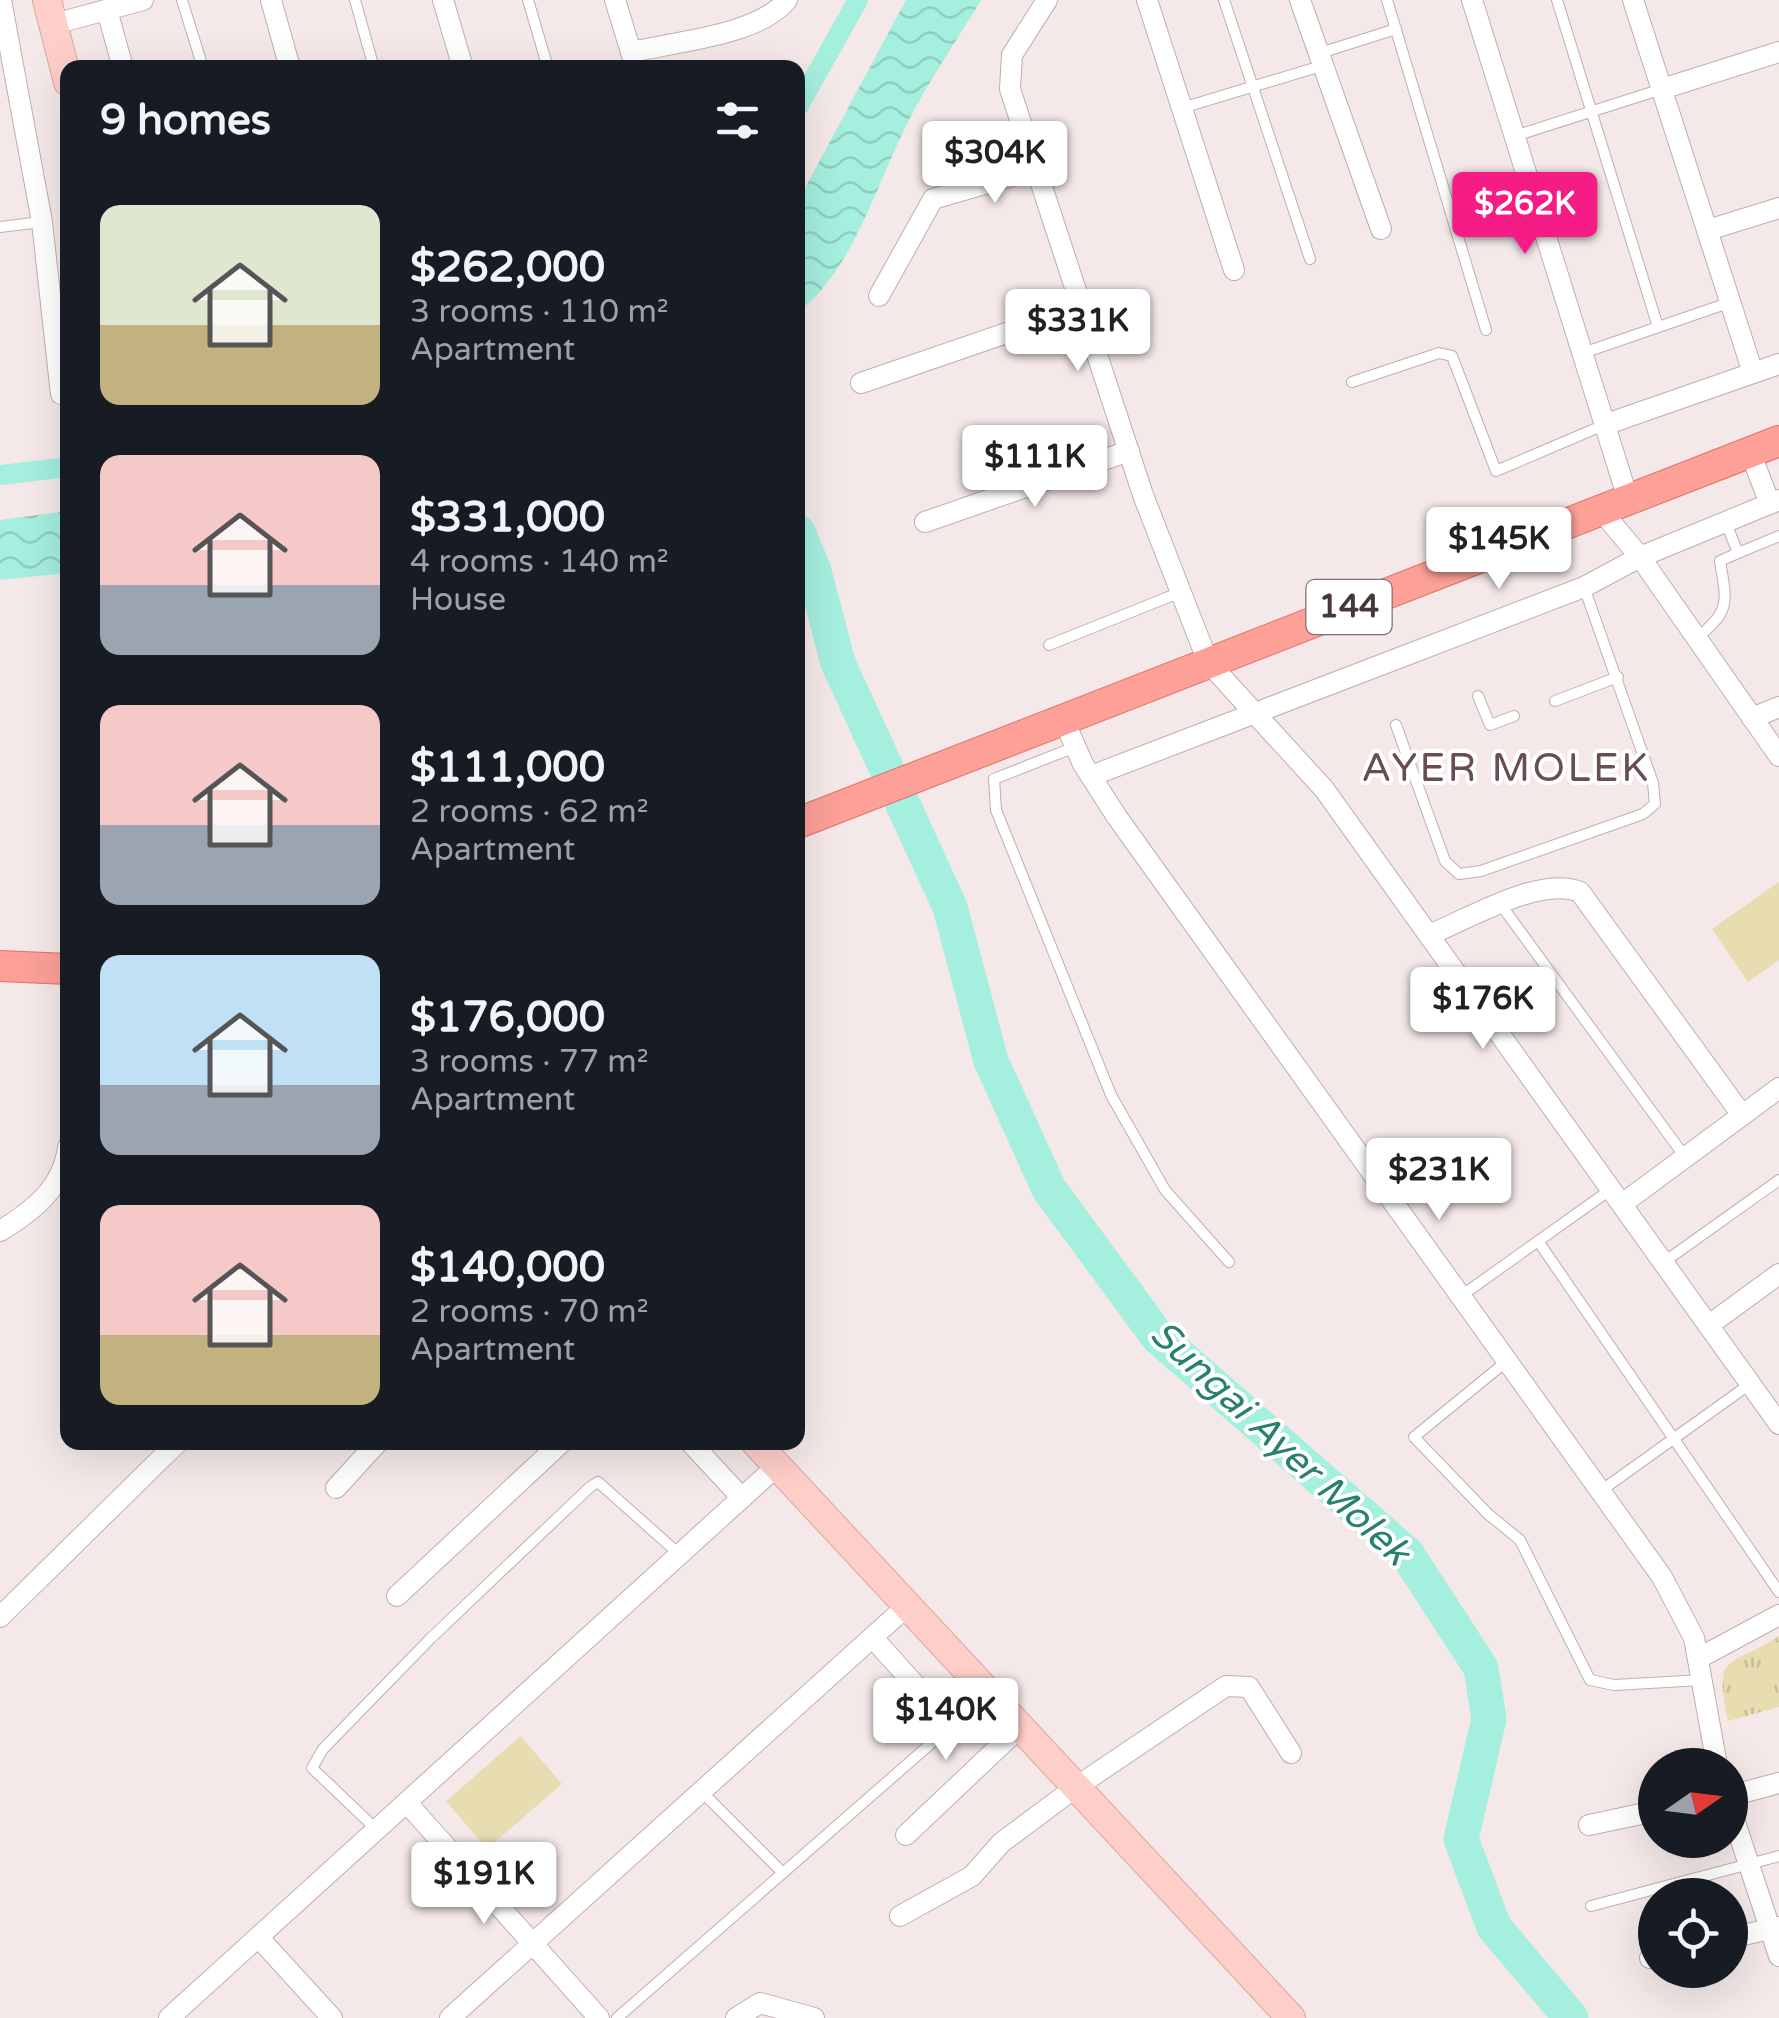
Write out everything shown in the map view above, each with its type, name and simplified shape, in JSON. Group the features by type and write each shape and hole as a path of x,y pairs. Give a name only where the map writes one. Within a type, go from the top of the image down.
{"main road":[{"path":"50,12 62,60"},
{"name":"144","path":"805,821 1779,440"},
{"path":"6,967 60,961"},
{"path":"6,967 60,969"},
{"path":"6,967 60,977"},
{"path":"762,1450 1291,2018"}],"street":[{"path":"0,0 42,222 60,385"},
{"path":"50,12 107,10 142,0"},
{"path":"270,0 288,60"},
{"path":"443,0 462,60"},
{"path":"614,0 633,60 748,26 770,16 788,0"},
{"path":"1047,0 1012,55 1010,73 1017,114 1129,451 1208,662 1324,789 1779,1424"},
{"path":"1147,0 1234,270"},
{"path":"1300,0 1381,229"},
{"path":"1472,0 1604,425 1614,504 1640,558 1779,756"},
{"path":"1633,0 1753,373"},
{"path":"107,10 121,60"},
{"path":"1662,89 1779,52"},
{"path":"879,296 934,199 1036,168"},
{"path":"1708,230 1779,208"},
{"path":"861,383 1082,307"},
{"path":"1604,425 1779,364"},
{"path":"926,522 1129,451"},
{"path":"1091,776 1254,710 1584,587 1640,558 1774,502 1750,452"},
{"path":"1752,718 1779,707"},
{"path":"1063,718 1091,776 1602,1490 1680,1606 1699,1658 1714,1748"},
{"path":"1429,936 1562,885 1580,892 1742,1115"},
{"path":"1617,1197 1685,1157 1779,1088"},
{"path":"0,1230 23,1216 60,1174"},
{"path":"1709,1324 1779,1274"},
{"path":"0,1617 170,1450"},
{"path":"336,1488 371,1450"},
{"path":"397,1596 553,1450"},
{"path":"697,1450 742,1498"},
{"path":"169,2018 777,1466"},
{"path":"454,2017 907,1606"},
{"path":"1699,1658 1779,1615"},
{"path":"873,1638 952,1726"},
{"path":"900,1916 972,1876 1001,1843 1076,1787 1226,1686 1249,1687 1291,1753"},
{"path":"906,1834 1020,1727"},
{"path":"1748,1791 1779,1783"},
{"path":"406,1803 599,2018"},
{"path":"1589,1825 1638,1815"},
{"path":"1746,1858 1774,1928 1779,1956"},
{"path":"1748,1934 1774,1928"},
{"path":"259,1938 332,2018"},
{"path":"736,2018 760,2003 814,2018"}],"lane":[{"path":"182,0 201,60"},
{"path":"355,0 372,60"},
{"path":"528,0 546,60"},
{"path":"1224,0 1310,259"},
{"path":"1386,0 1486,330"},
{"path":"1557,0 1658,328"},
{"path":"1182,108 1255,86 1396,29"},
{"path":"1514,136 1662,89"},
{"path":"0,228 42,222"},
{"path":"1582,353 1732,302"},
{"path":"1352,382 1439,352 1452,356 1496,471 1604,425"},
{"path":"1725,521 1738,553"},
{"path":"1696,640 1721,619 1726,602 1720,561 1779,536"},
{"path":"1396,726 1445,862 1459,874 1481,870 1643,814 1655,804 1653,783 1584,587"},
{"path":"1050,645 1181,592"},
{"path":"1554,701 1618,676"},
{"path":"1478,696 1490,726 1514,716"},
{"path":"1076,746 1002,774 992,792 1016,868 1110,1094 1166,1190 1229,1262"},
{"path":"1501,906 1685,1157"},
{"path":"1664,1262 1779,1180"},
{"path":"1461,1296 1538,1241 1617,1197"},
{"path":"1538,1241 1779,1592"},
{"path":"1508,1360 1414,1436 1488,1514 1520,1540 1590,1680 1614,1685 1704,1680"},
{"path":"1602,1490 1750,1384"},
{"path":"377,1830 312,1768 323,1749 431,1638 590,1487 598,1482 681,1556"},
{"path":"617,2018 952,1726"},
{"path":"702,1793 783,1873"},
{"path":"1591,1906 1779,1856"}],"green space":[{"path":"1779,882 1779,960 1748,982 1712,929"},
{"path":"1779,1636 1779,1707 1728,1721 1724,1672 1736,1659"},
{"path":"521,1736 562,1784 487,1849 446,1801"}],"water":[{"path":"906,0 981,0 909,120 849,249 805,305 805,188"},
{"path":"60,512 60,574 0,580 0,520"}],"waterway":[{"path":"805,95 858,0"},
{"path":"0,475 60,468"},
{"name":"Sungai Ayer Molek","path":"805,549 838,663 950,907 991,1061 1049,1189 1158,1337 1407,1554 1481,1668 1489,1719 1461,1839 1494,1927 1571,2018"}],"district":[{"name":"AYER MOLEK","path":"1506,768"}]}
